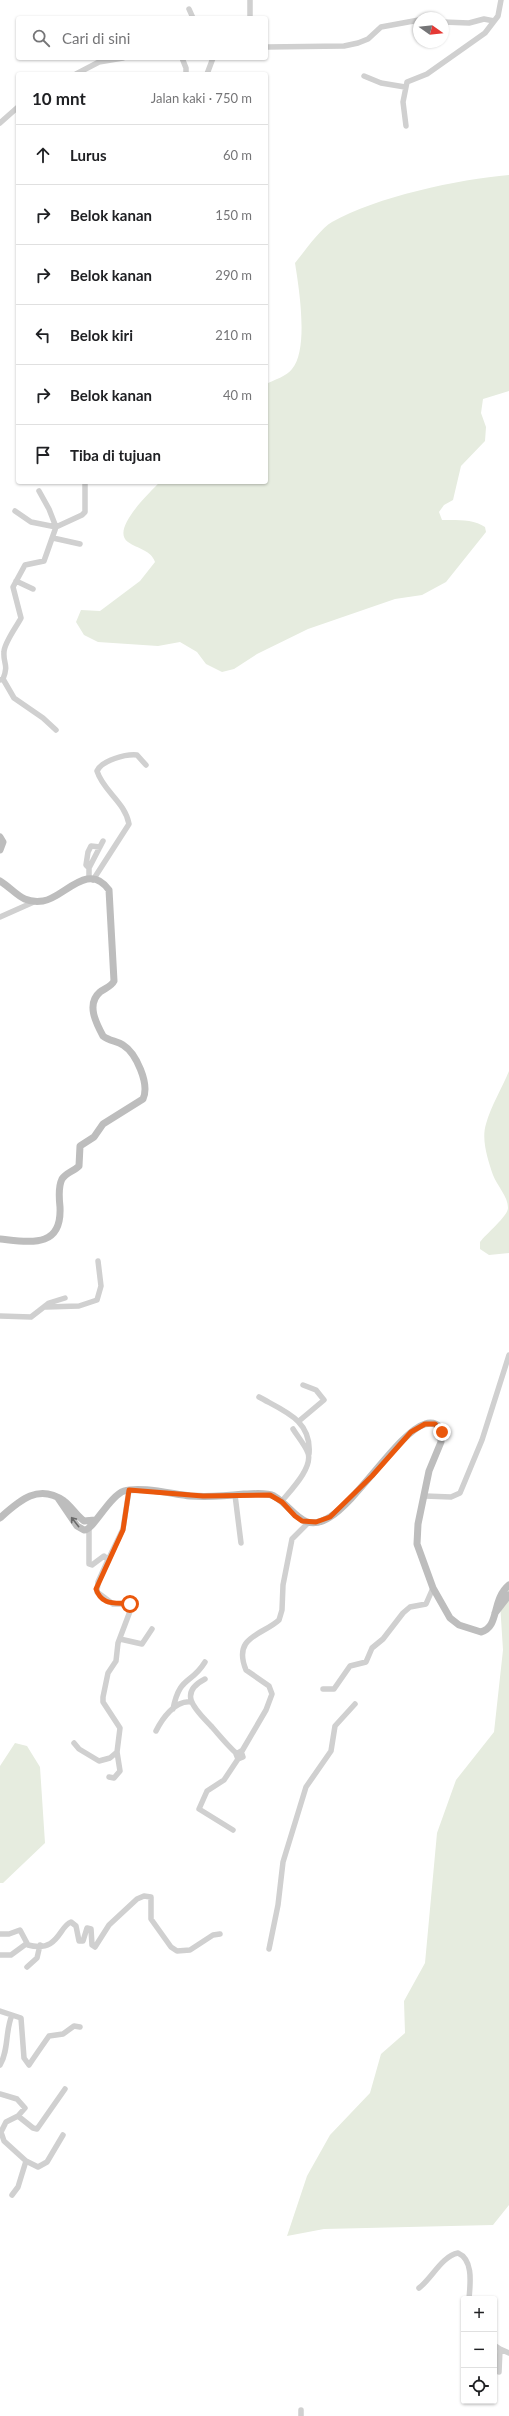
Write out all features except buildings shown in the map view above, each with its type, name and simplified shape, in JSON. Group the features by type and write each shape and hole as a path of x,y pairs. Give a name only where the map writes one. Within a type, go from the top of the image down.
{"main road":[{"path":"0,837 3,842 0,850"},
{"path":"0,881 15,895 36,901 47,900 74,884 91,880 106,887 110,896 114,981 110,987 98,993 93,1001 93,1012 104,1037 123,1044 133,1055 141,1072 145,1095 137,1103 102,1124 94,1137 80,1146 79,1166 64,1177 60,1183 60,1223 54,1233 46,1239 35,1241 0,1239"},
{"path":"58,1498 77,1526 84,1530 89,1530 95,1520 114,1498 129,1490 203,1496 266,1494 282,1502 295,1516 309,1522 330,1517 372,1476 411,1432 420,1426 430,1423 439,1426 443,1436 429,1471 416,1537 433,1588 450,1618 459,1625 479,1632 486,1630 493,1623 498,1598 509,1585"},
{"path":"0,1518 28,1496 44,1493 58,1498 83,1520 89,1522 95,1520"},
{"path":"496,1613 509,1596"}],"street":[{"path":"250,0 250,16"},
{"path":"406,126 403,102 407,82 427,74 480,36 498,16 500,0"},
{"path":"189,9 192,16"},
{"path":"449,22 469,23 484,19 494,20"},
{"path":"268,47 344,46 368,39 381,27 413,21"},
{"path":"80,72 99,62 110,60"},
{"path":"183,60 186,72"},
{"path":"208,72 212,60"},
{"path":"364,76 381,82 405,87"},
{"path":"0,123 16,109"},
{"path":"15,511 31,522 56,527 80,517 85,512 85,484"},
{"path":"39,491 50,509 56,527 44,561 25,565 20,578 16,581 12,591 21,618 4,652 7,668 2,680 14,698 43,718 56,730"},
{"path":"53,538 80,544"},
{"path":"16,581 33,590"},
{"path":"91,880 129,824 125,812 111,791 100,780 97,771 102,765 130,755 137,755 146,765"},
{"path":"89,868 102,844 92,846 88,852 86,865 89,868 91,880"},
{"path":"88,852 94,859"},
{"path":"0,917 36,901"},
{"path":"46,1306 79,1306 97,1300 101,1286 98,1261"},
{"path":"0,1316 31,1317 46,1306 65,1298"},
{"path":"425,1496 451,1497 460,1493 484,1435 509,1355"},
{"path":"299,1421 324,1400 316,1390 304,1385"},
{"path":"259,1397 283,1410 299,1421 308,1439 309,1454 301,1477 282,1502"},
{"path":"293,1429 309,1454"},
{"path":"109,1777 114,1778 120,1771 117,1752 120,1726 103,1702 102,1697 108,1673 116,1661 120,1639 132,1606 127,1604 112,1604 97,1592 98,1582 123,1530 129,1490"},
{"path":"235,1495 241,1543"},
{"path":"233,1830 199,1809 207,1791 224,1780 266,1710 272,1694 269,1686 246,1670 244,1659 246,1643 258,1632 279,1620 282,1610 283,1586 292,1539 309,1522"},
{"path":"89,1530 89,1564 92,1564 104,1556 108,1560"},
{"path":"323,1689 334,1689 342,1680 350,1666 366,1662 372,1648 383,1639 403,1613 410,1607 426,1605 433,1588"},
{"path":"120,1639 142,1644 152,1629"},
{"path":"173,1709 181,1684 195,1675 205,1662"},
{"path":"205,1678 192,1688 190,1694 191,1702 200,1715 239,1754"},
{"path":"156,1732 163,1718 173,1709 180,1704 191,1702"},
{"path":"269,1949 278,1905 283,1862 304,1793 331,1751 335,1726 355,1704"},
{"path":"74,1743 79,1749 99,1761 110,1758 117,1752"},
{"path":"0,1955 11,1955 26,1944 40,1945 55,1941 67,1924 71,1922 76,1926 79,1942 84,1940 86,1928 91,1929 92,1945 96,1947 110,1924 144,1896 152,1898 151,1919 171,1947 177,1951 190,1950 213,1935 220,1934"},
{"path":"0,1934 9,1934 21,1930 26,1944"},
{"path":"27,1967 37,1958 40,1945"},
{"path":"0,2011 18,2016 21,2020 24,2058 29,2065 33,2056 39,2052 48,2036 63,2034 74,2026 80,2027"},
{"path":"0,2065 5,2056 7,2028 12,2015"},
{"path":"18,2116 33,2128 37,2128 65,2089"},
{"path":"0,2094 17,2099 24,2105 24,2110 18,2116 6,2122 2,2136 32,2166 38,2167 47,2162 63,2135"},
{"path":"12,2194 18,2187 26,2161"},
{"path":"419,2288 434,2274 447,2257 458,2253 463,2256 468,2267 469,2296"},
{"path":"497,2347 509,2353"},
{"path":"499,2372 500,2349"}],"shaded area":[{"path":"509,175 509,391 483,399 481,413 486,427 485,441 461,466 453,500 444,505 439,512 442,520 465,520 481,524 485,527 486,532 446,582 422,595 395,599 308,629 257,654 234,669 222,672 206,664 197,652 180,642 158,646 98,642 84,635 76,622 81,610 100,611 140,581 155,562 147,552 128,542 124,536 124,529 134,511 158,484 268,484 268,383 287,374 297,360 300,348 301,318 299,287 295,263 317,235 327,225 350,213 394,197 443,185"},
{"path":"509,1071 509,1253 489,1255 480,1249 480,1242 504,1216 508,1208 508,1204 493,1175 484,1137 486,1124"},
{"path":"509,1589 509,2205 493,2225 324,2229 287,2236 307,2176 330,2135 370,2093 381,2054 405,2033 404,2001 425,1963 437,1833 456,1780 494,1732 503,1650 500,1603"},
{"path":"15,1743 27,1746 40,1767 45,1843 3,1883 0,1883 0,1766"}],"route":[{"path":"130,1604 112,1604 100,1596 96,1589 123,1530 129,1490 190,1496 270,1495 282,1502 302,1521 316,1522 330,1517 358,1491 411,1432 420,1426 430,1423 439,1426 442,1432"}]}
